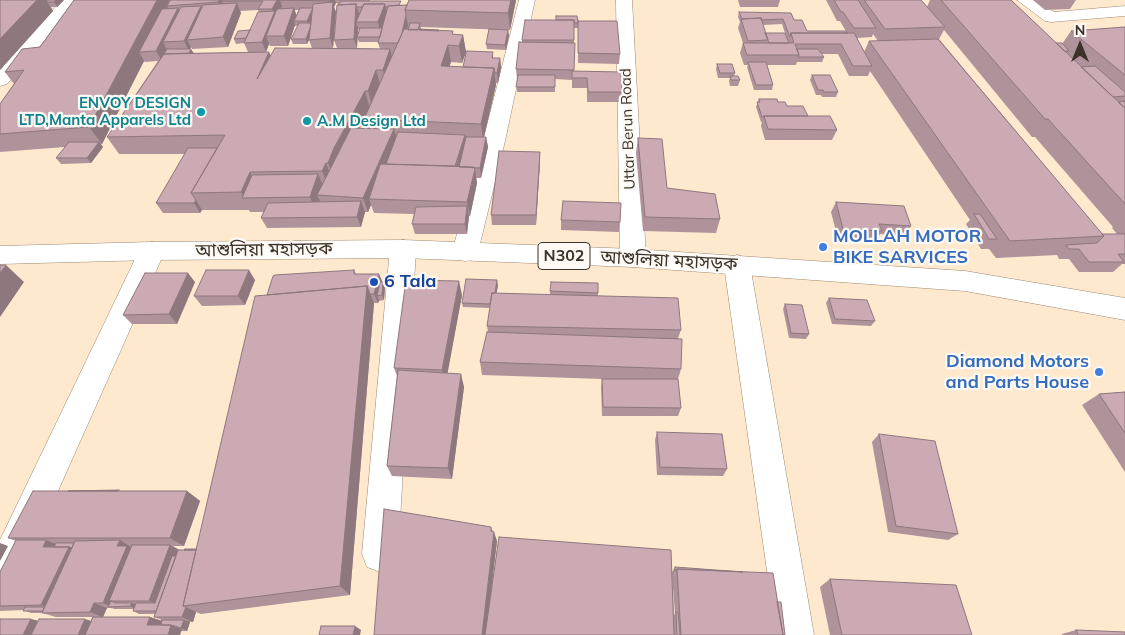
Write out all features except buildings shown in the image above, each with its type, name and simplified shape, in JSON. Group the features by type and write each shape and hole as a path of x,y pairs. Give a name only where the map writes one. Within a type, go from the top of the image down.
{"main road":[{"path":"0,80 71,0"},
{"path":"465,252 494,141 526,0"},
{"name":"Uttar Berun Road","path":"624,0 633,258"},
{"path":"1025,0 1051,16 1125,11"},
{"path":"378,586 403,249"},
{"name":"আশুলিয়া মহাসড়ক","path":"0,255 152,251 403,249 633,258 965,281 1125,309"},
{"path":"0,579 152,251"},
{"path":"737,265 795,635"}],"place":[{"name":"ENVOY DESIGN LTD,Manta Apparels Ltd","path":"201,112"},
{"name":"A.M Design Ltd","path":"307,121"},
{"name":"MOLLAH MOTOR BIKE SARVICES","path":"823,247"},
{"name":"6 Tala","path":"374,282"},
{"name":"Diamond Motors and Parts House","path":"1099,372"}]}
